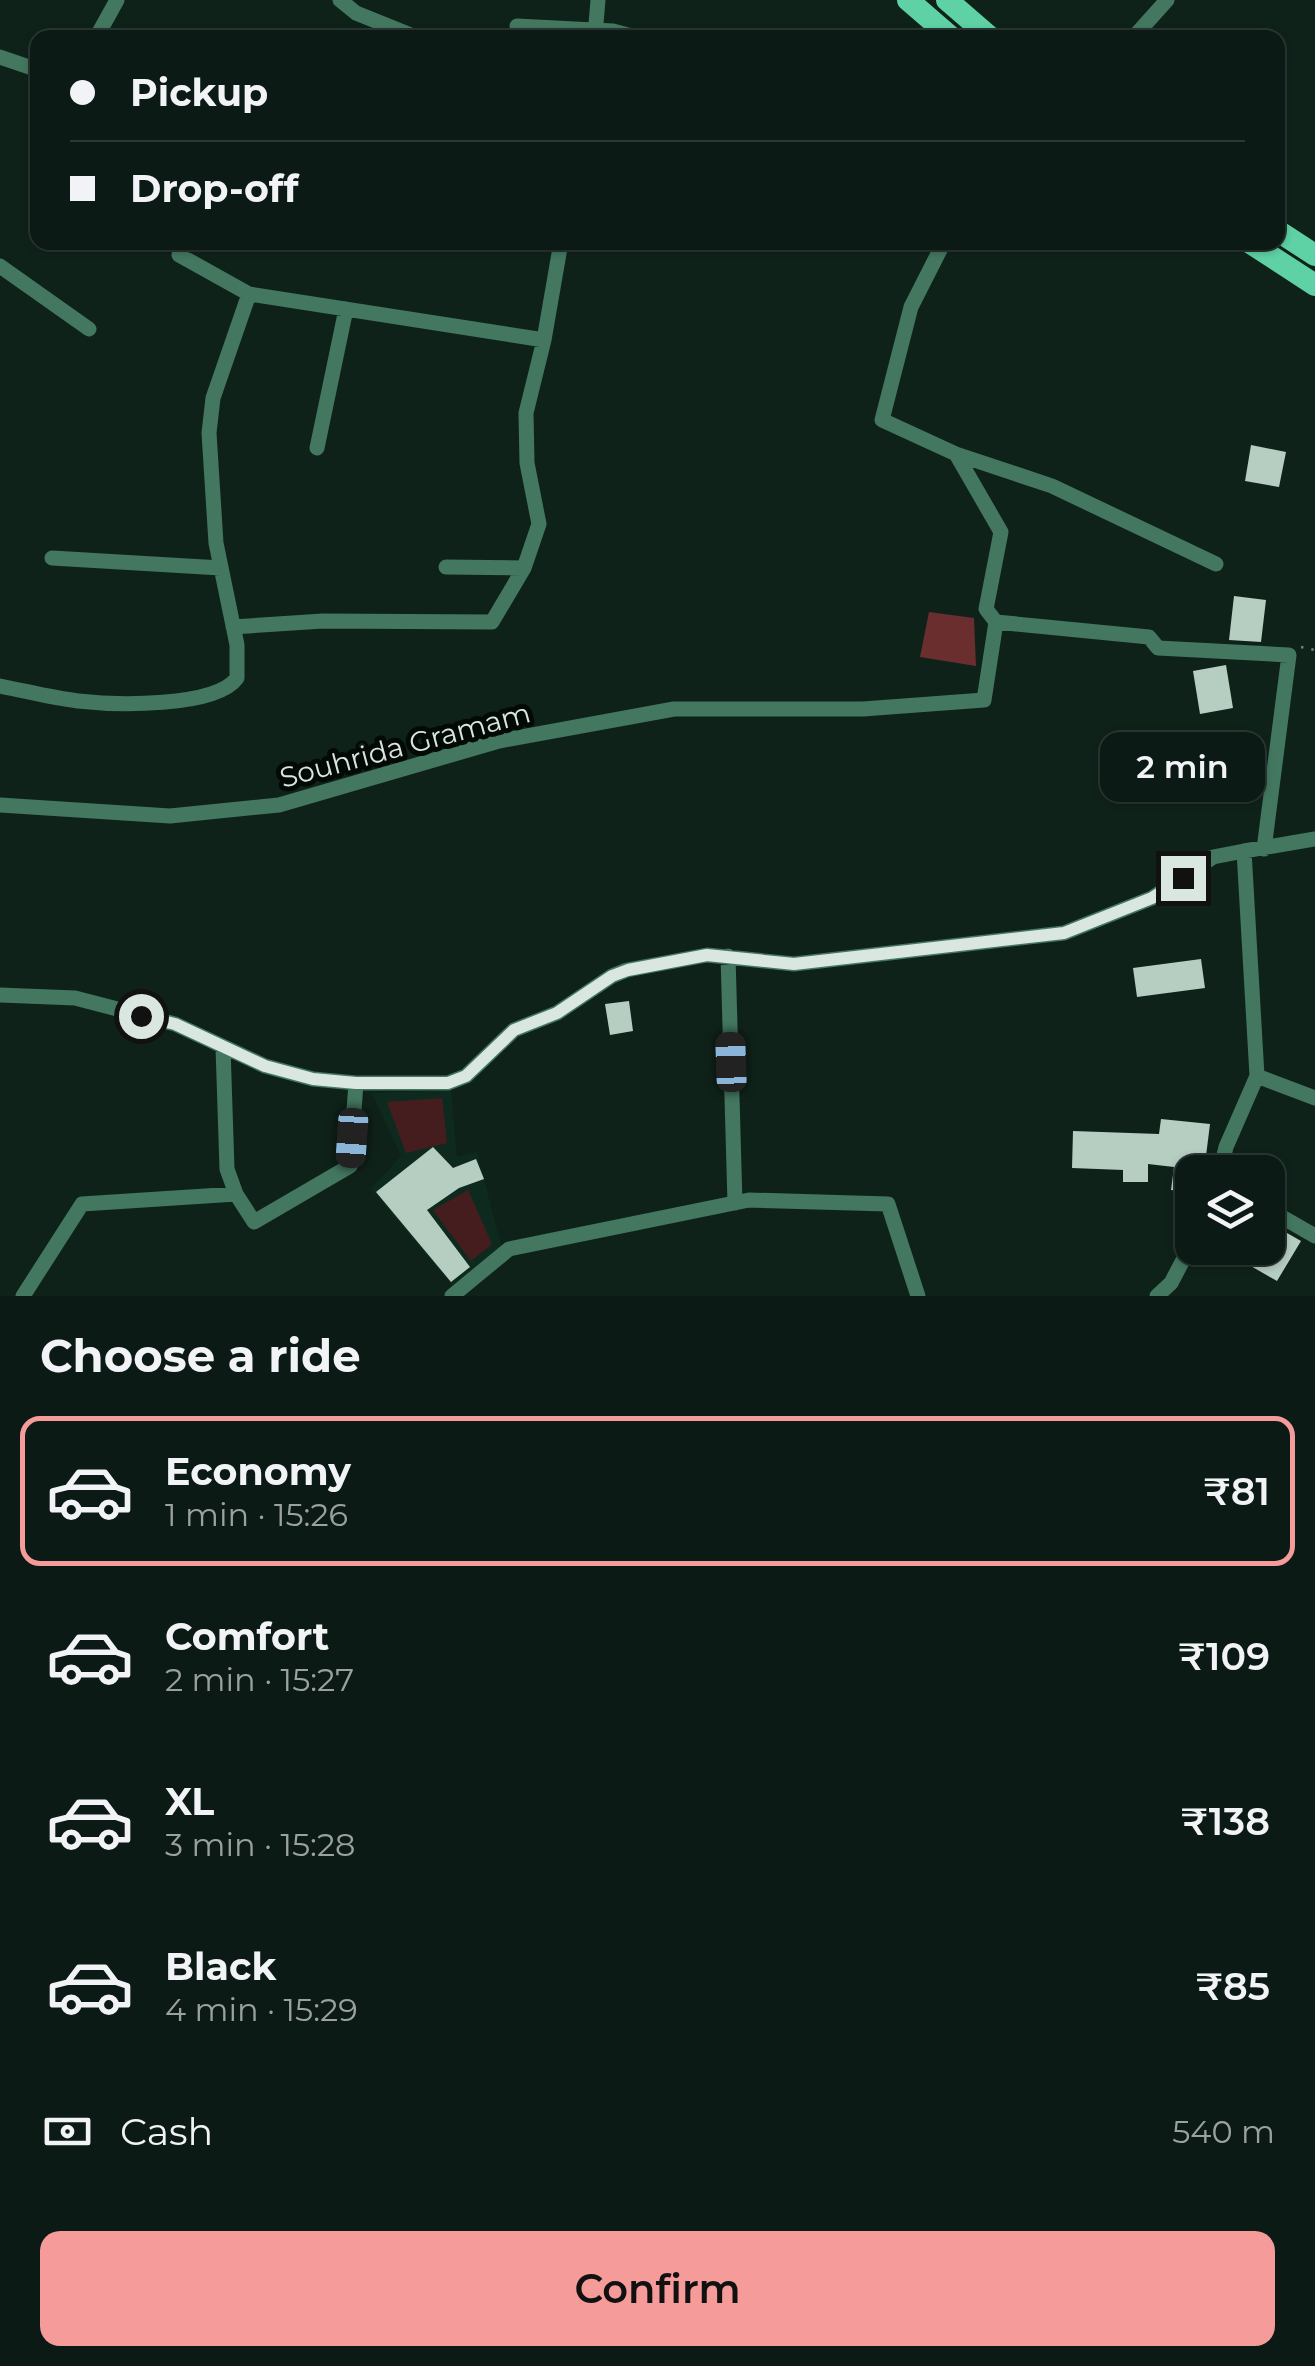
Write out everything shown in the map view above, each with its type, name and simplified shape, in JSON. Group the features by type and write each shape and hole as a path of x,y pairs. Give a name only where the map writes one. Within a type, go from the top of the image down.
{"main road":[{"path":"908,0 943,30"},
{"path":"956,3 983,30"},
{"path":"1285,236 1315,255"},
{"path":"1261,250 1315,285"}],"street":[{"path":"100,30 117,0"},
{"path":"340,0 356,13 398,30"},
{"path":"596,30 598,0"},
{"path":"1139,30 1167,0"},
{"path":"516,26 556,30"},
{"path":"0,57 30,67"},
{"path":"181,250 178,254 249,294 544,340"},
{"path":"233,627 323,620 492,622 524,568 539,524 527,463 526,413 560,250"},
{"path":"940,250 912,307 882,420 956,454 1052,486 1216,564"},
{"path":"0,266 89,328"},
{"path":"0,686 79,702 168,702 224,691 237,678 240,663 221,568 209,433 214,398 249,294"},
{"path":"317,448 346,309"},
{"path":"956,454 1001,532 986,609 996,622 1149,637 1158,648 1289,654 1264,848"},
{"path":"52,558 221,568"},
{"path":"446,567 524,568"},
{"name":"Souhrida Gramam","path":"0,805 170,816 279,805 499,741 674,709 863,709 984,700 996,622"},
{"path":"0,996 74,998 175,1024 265,1066 313,1079 448,1083 466,1076 514,1030 557,1013 612,976 707,955 794,964 1064,933 1152,898 1213,857 1315,839"},
{"path":"1224,1155 1257,1076 1244,851"},
{"path":"728,956 735,1203"},
{"path":"223,1048 227,1169 236,1194 254,1222 350,1166 356,1083"},
{"path":"1257,1076 1315,1098"},
{"path":"23,1296 82,1204 236,1194"},
{"path":"452,1296 509,1250 749,1200 888,1204 918,1296"},
{"path":"1285,1219 1315,1236"},
{"path":"1157,1296 1172,1282 1181,1265"}],"shaded area":[{"path":"929,612 974,618 976,666 920,657"},
{"path":"451,1090 457,1157 477,1152 504,1257 457,1291 371,1189 401,1156 372,1093"},
{"path":"442,1098 447,1143 406,1153 387,1102"},
{"path":"468,1190 492,1244 471,1261 433,1210"}],"building":[{"path":"1251,445 1286,452 1279,487 1245,481"},
{"path":"1234,596 1266,600 1261,642 1229,640"},
{"path":"1226,665 1233,708 1200,714 1193,671"},
{"path":"1201,959 1205,988 1137,997 1133,968"},
{"path":"629,1001 633,1031 610,1035 605,1004"},
{"path":"1161,1119 1210,1124 1206,1155 1175,1155 1175,1190 1171,1190 1174,1167 1148,1164 1148,1182 1123,1182 1123,1170 1072,1168 1073,1131 1159,1134"},
{"path":"433,1147 453,1168 476,1159 484,1179 459,1188 427,1210 470,1267 451,1282 376,1192"},
{"path":"1285,1232 1301,1241 1277,1281 1249,1265 1285,1265"}],"route":[{"path":"141,1016 175,1024 265,1066 313,1079 448,1083 478,1067 514,1030 557,1013 612,976 628,970 707,955 794,964 1064,933 1152,898 1183,878"}]}
